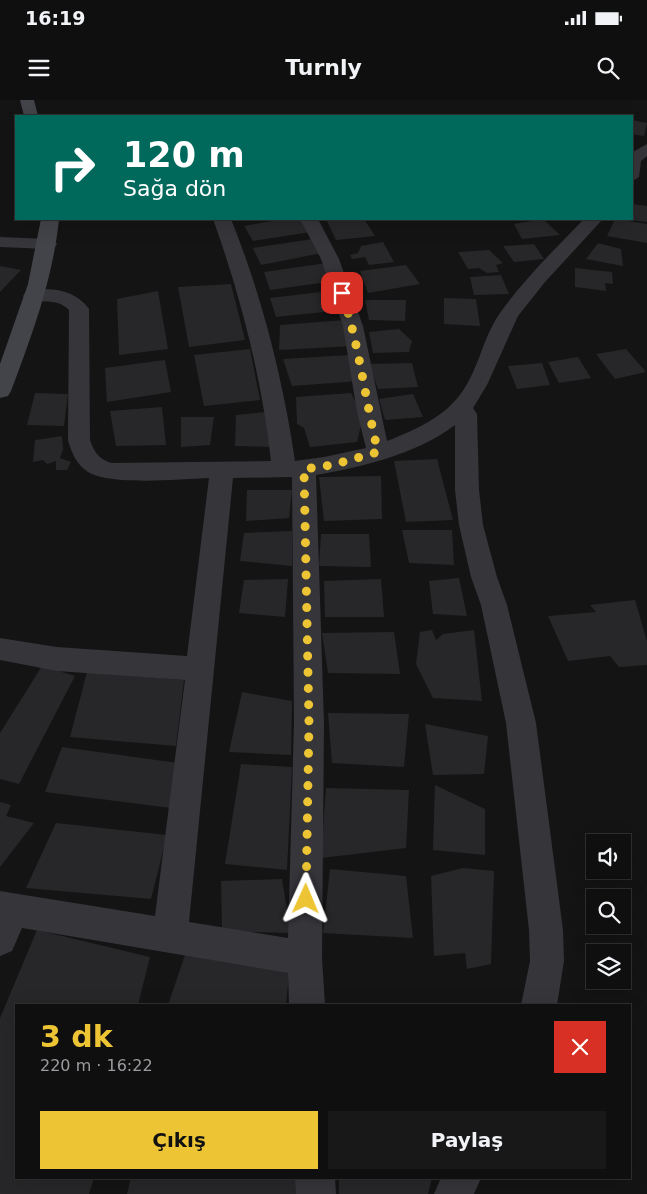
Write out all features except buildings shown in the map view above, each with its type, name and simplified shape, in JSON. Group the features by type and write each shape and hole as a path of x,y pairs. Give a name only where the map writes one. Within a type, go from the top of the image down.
{"street":[{"path":"27,100 32,115"},
{"path":"633,160 647,149"},
{"path":"0,391 33,296 48,244 50,220"},
{"path":"222,220 241,270 294,469 309,723 305,958 307,1004"},
{"path":"310,220 330,259 353,326 368,412 378,452"},
{"path":"33,296 61,297 71,301 79,309 78,434 83,453 91,463 111,472 294,469 332,465 378,452 433,428 460,408 477,386 499,330 518,302 593,220"},
{"path":"0,242 48,244"},
{"path":"460,408 466,414 471,525 484,577 494,605 521,723 546,930 547,961 539,1004"},
{"path":"170,937 222,470"},
{"path":"0,649 57,659 200,669"},
{"path":"4,920 170,937 305,958"},
{"path":"315,1179 316,1194"},
{"path":"454,1194 461,1179"}],"route":[{"path":"306,899 309,723 304,469 332,465 378,452 368,412 353,326 342,293"}]}
